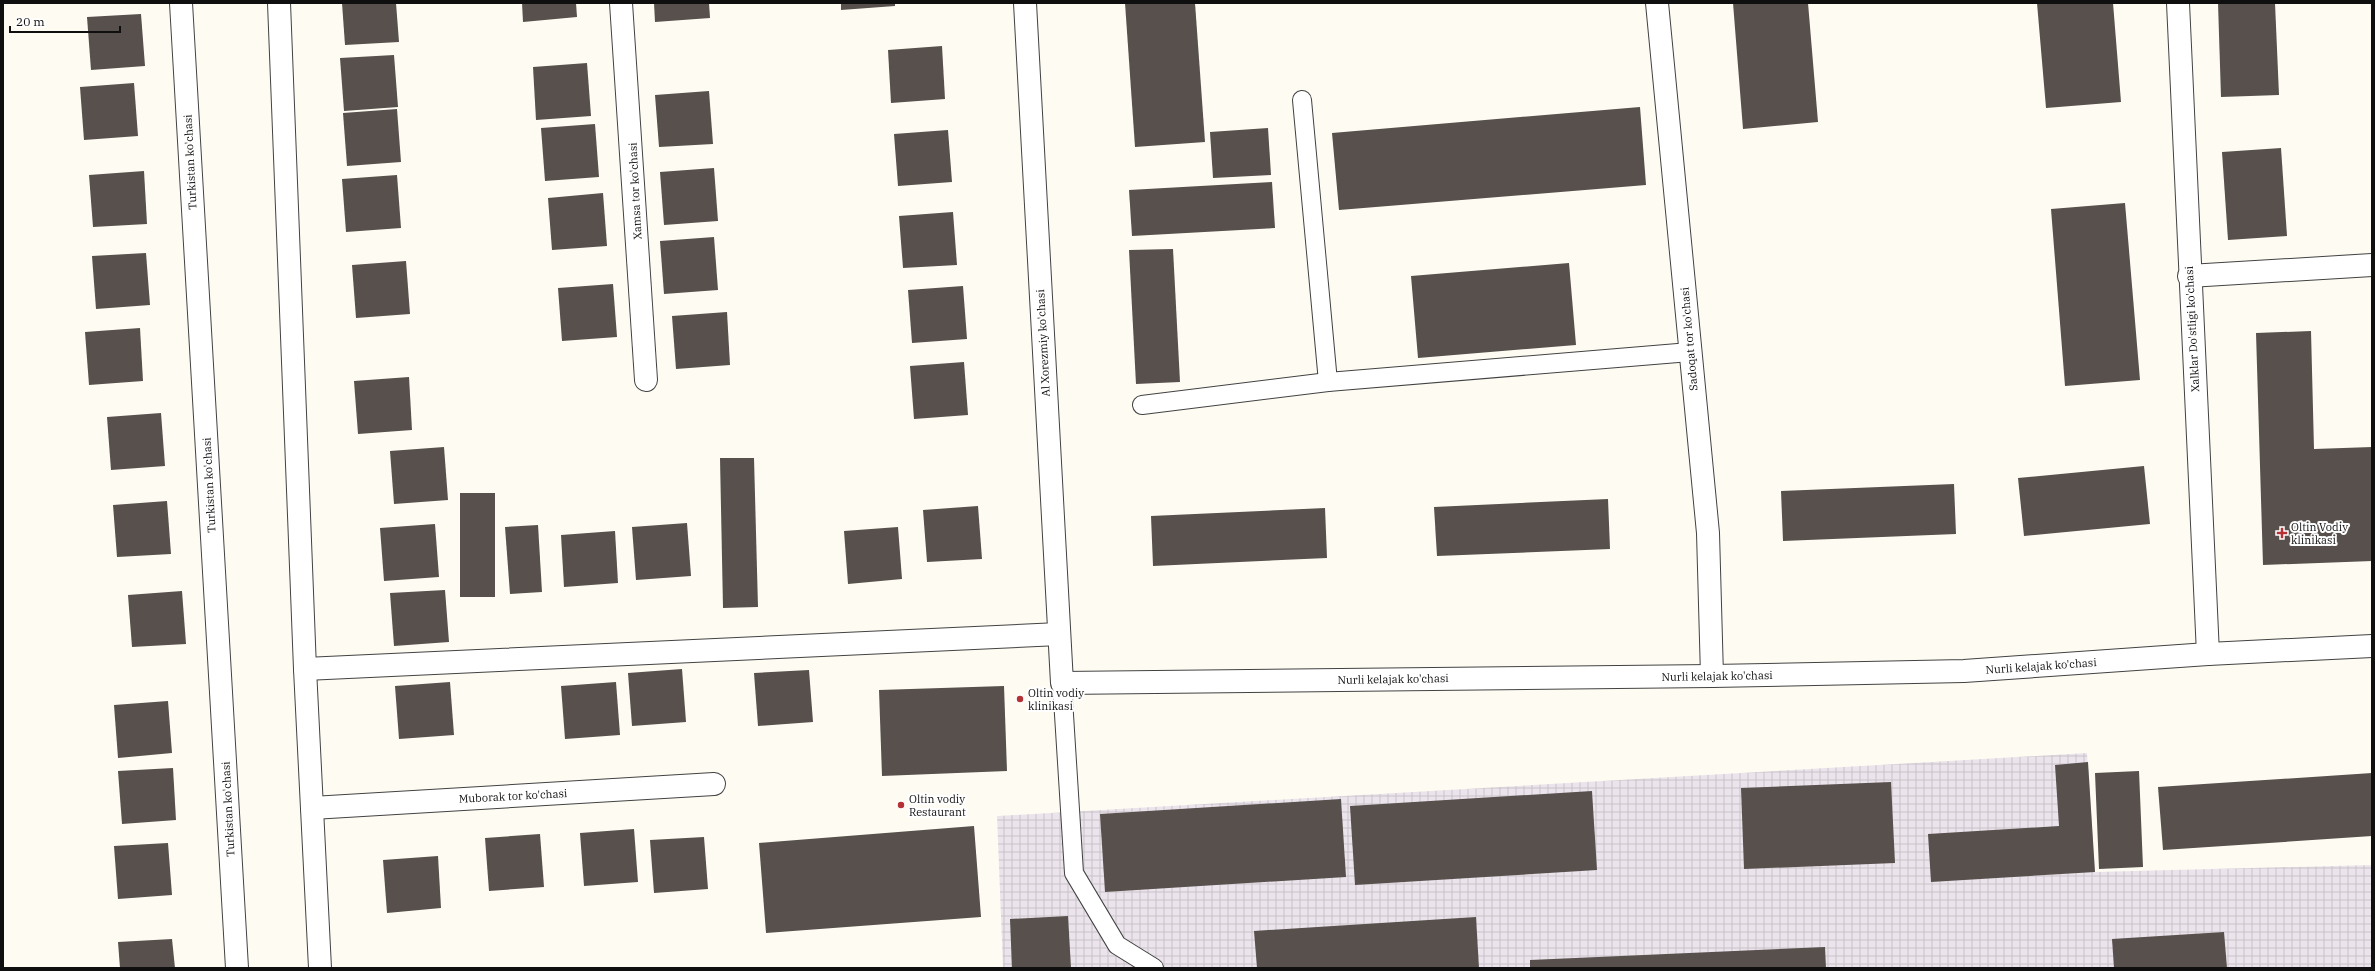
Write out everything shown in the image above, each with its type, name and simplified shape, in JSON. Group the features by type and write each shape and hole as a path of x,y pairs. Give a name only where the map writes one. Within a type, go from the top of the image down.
{"street":[{"name":"Turkistan ko'chasi","path":"181,3 237,968"},
{"path":"279,3 305,669 320,968"},
{"name":"Xamsa tor ko'chasi","path":"622,3 646,380"},
{"name":"Al Xorezmiy ko'chasi","path":"1025,3 1062,683"},
{"name":"Sadoqat tor ko'chasi","path":"1657,3 1708,533 1712,676"},
{"name":"Xalklar Do'stligi ko'chasi","path":"2178,3 2189,276 2208,654"},
{"path":"2189,276 2372,266"},
{"path":"305,669 1059,634"},
{"name":"Nurli kelajak ko'chasi","path":"1062,683 1712,676 1964,671 2208,654 2372,646"},
{"name":"Muborak tor ko'chasi","path":"312,808 714,784"}],"lane":[{"path":"1302,100 1328,382"},
{"path":"1142,405 1328,382 1690,352"},
{"path":"1062,683 1074,873 1117,945 1154,968"}],"shaded area":[{"path":"2087,753 2095,872 2372,865 2372,968 1003,968 997,816"}],"building":[{"path":"342,3 396,3 399,42 345,45"},
{"path":"522,3 576,3 577,17 523,22"},
{"path":"654,3 709,3 710,18 655,22"},
{"path":"841,3 895,3 895,6 841,10"},
{"path":"1125,3 1195,3 1205,142 1135,147"},
{"path":"1733,3 1808,3 1818,122 1743,129"},
{"path":"2037,3 2113,3 2121,102 2046,108"},
{"path":"2218,3 2275,3 2279,95 2221,97"},
{"path":"141,14 145,66 91,70 87,17"},
{"path":"942,46 945,99 891,103 888,50"},
{"path":"394,55 398,107 344,111 340,58"},
{"path":"587,63 591,116 536,120 533,67"},
{"path":"134,83 138,136 84,140 80,87"},
{"path":"709,91 713,144 659,147 655,95"},
{"path":"1640,107 1646,185 1339,210 1332,133"},
{"path":"397,109 401,162 347,166 343,113"},
{"path":"595,124 599,177 545,181 541,128"},
{"path":"1268,128 1271,175 1213,178 1210,132"},
{"path":"948,130 952,182 898,186 894,134"},
{"path":"2281,148 2287,236 2228,240 2222,152"},
{"path":"714,168 718,221 664,225 660,172"},
{"path":"144,171 147,224 93,227 89,175"},
{"path":"397,175 401,228 346,232 342,179"},
{"path":"1272,182 1275,228 1132,236 1129,190"},
{"path":"603,193 607,246 552,250 548,198"},
{"path":"2125,203 2140,380 2065,386 2051,209"},
{"path":"953,212 957,265 903,268 899,216"},
{"path":"714,237 718,290 664,294 660,241"},
{"path":"1173,249 1180,382 1136,384 1129,250"},
{"path":"146,253 150,305 96,309 92,256"},
{"path":"406,261 410,314 356,318 352,265"},
{"path":"1569,263 1576,345 1418,358 1411,276"},
{"path":"613,284 617,337 562,341 558,288"},
{"path":"963,286 967,339 912,343 908,290"},
{"path":"727,312 730,365 676,369 672,316"},
{"path":"140,328 143,381 89,385 85,332"},
{"path":"2311,331 2314,449 2372,447 2372,561 2263,565 2256,333"},
{"path":"964,362 968,415 914,419 910,366"},
{"path":"409,377 412,430 358,434 354,381"},
{"path":"161,413 165,466 111,470 107,417"},
{"path":"444,447 448,500 394,504 390,451"},
{"path":"720,458 754,458 758,607 723,608"},
{"path":"2144,466 2150,524 2024,536 2018,478"},
{"path":"1954,484 1956,534 1783,541 1781,491"},
{"path":"460,493 495,493 495,597 460,597"},
{"path":"1608,499 1610,549 1437,556 1434,507"},
{"path":"167,501 171,554 117,557 113,505"},
{"path":"978,506 982,559 927,562 923,510"},
{"path":"1325,508 1327,558 1153,566 1151,516"},
{"path":"687,523 691,576 636,580 632,527"},
{"path":"435,524 439,577 384,581 380,528"},
{"path":"538,525 542,592 510,594 505,527"},
{"path":"898,527 902,579 848,584 844,531"},
{"path":"615,531 618,583 564,587 561,535"},
{"path":"445,590 449,642 394,646 390,593"},
{"path":"182,591 186,644 132,647 128,595"},
{"path":"682,669 686,722 632,726 628,673"},
{"path":"809,670 813,722 758,726 754,673"},
{"path":"450,682 454,735 399,739 395,686"},
{"path":"616,682 620,735 565,739 561,686"},
{"path":"1004,686 1007,771 882,776 879,690"},
{"path":"168,701 172,753 118,758 114,705"},
{"path":"2088,762 2095,872 1931,882 1928,834 2059,826 2055,765"},
{"path":"173,768 176,820 122,824 118,771"},
{"path":"2139,771 2143,867 2099,869 2095,773"},
{"path":"2372,773 2372,836 2163,850 2158,787"},
{"path":"1891,782 1895,863 1744,869 1741,788"},
{"path":"1592,791 1597,870 1355,885 1350,806"},
{"path":"1341,799 1346,877 1105,892 1100,814"},
{"path":"974,826 981,917 766,933 759,843"},
{"path":"634,829 638,882 584,886 580,833"},
{"path":"540,834 544,887 489,891 485,838"},
{"path":"704,837 708,889 654,893 650,840"},
{"path":"168,843 172,895 118,899 114,846"},
{"path":"438,856 441,908 387,913 383,860"},
{"path":"1068,916 1071,968 1012,968 1010,919"},
{"path":"1476,917 1479,968 1257,968 1254,931"},
{"path":"2224,932 2227,968 2114,968 2112,939"},
{"path":"172,939 175,968 120,968 118,942"},
{"path":"1825,947 1826,968 1530,968 1530,960"}],"place":[{"name":"Oltin Vodiy klinikasi","path":"2282,533"},
{"name":"Oltin vodiy klinikasi","path":"1020,699"},
{"name":"Oltin vodiy Restaurant","path":"901,805"}]}
